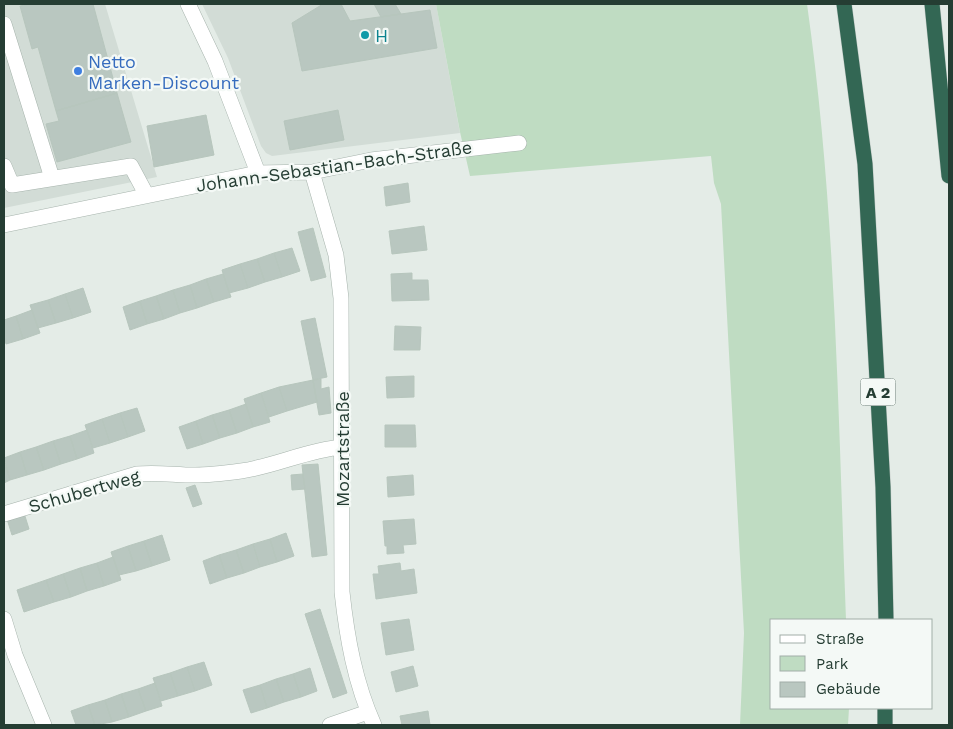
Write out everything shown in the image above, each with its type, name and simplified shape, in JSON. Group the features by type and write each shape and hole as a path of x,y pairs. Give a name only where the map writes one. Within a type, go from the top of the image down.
{"highway":[{"name":"A 2","path":"844,4 865,164 883,487 886,619"},
{"path":"932,4 949,176"},
{"path":"885,709 885,725"}],"street":[{"path":"188,4 215,61 258,172"},
{"path":"4,24 52,178"},
{"name":"Johann-Sebastian-Bach-Straße","path":"4,225 258,172 312,172 371,160 519,142"},
{"path":"4,166 12,185 131,166 146,194"},
{"name":"Mozartstraße","path":"312,172 336,255 339,274 342,592 345,618 358,683 371,719"},
{"name":"Schubertweg","path":"4,514 137,474 155,472 194,475 232,472 265,466 320,449 342,447"},
{"path":"4,618 15,655 44,725"},
{"path":"330,725 371,719"}],"shaded area":[{"path":"4,4 105,4 157,177 4,208"},
{"path":"202,4 436,4 460,133 272,156 266,153 261,146 228,58"}],"green space":[{"path":"436,4 807,4 817,81 830,235 838,389 846,619 770,619 770,709 849,709 848,725 740,725 744,633 721,204 714,183 711,156 470,176"}],"building":[{"name":"Netto Marken-Discount","path":"29,4 93,4 117,93 56,111 38,47 32,49 20,6"},
{"name":"H","path":"323,4 341,4 350,21 430,10 437,48 302,71 292,23"},
{"name":"H","path":"374,4 395,4 401,14 381,17"},
{"path":"117,93 131,142 57,162 46,124 59,121 56,111"},
{"path":"338,110 344,140 290,150 284,121"},
{"path":"206,115 214,155 154,167 147,126"},
{"path":"408,183 410,202 386,206 384,187"},
{"path":"424,226 427,250 392,254 389,231"},
{"path":"313,228 326,277 311,281 298,232"},
{"path":"292,248 300,271 282,277 274,253"},
{"path":"274,253 282,277 265,282 257,259"},
{"path":"257,259 265,282 248,288 240,264"},
{"path":"240,264 248,288 229,293 222,270"},
{"path":"412,273 412,280 428,280 429,300 392,301 391,274"},
{"path":"223,274 231,297 214,302 206,279"},
{"path":"206,279 214,302 197,308 190,285"},
{"path":"190,285 197,308 180,313 173,290"},
{"path":"83,288 91,312 73,318 65,294"},
{"path":"173,290 180,313 164,319 156,296"},
{"path":"65,294 73,318 56,323 48,300"},
{"path":"156,296 164,319 147,324 140,301"},
{"path":"48,300 56,323 38,328 30,305"},
{"path":"140,301 147,324 130,330 123,307"},
{"path":"32,310 40,333 23,339 16,316"},
{"path":"16,316 23,339 6,344 4,320"},
{"path":"315,318 327,377 313,380 301,321"},
{"path":"395,326 421,327 420,350 394,350"},
{"path":"414,376 414,397 387,398 386,377"},
{"path":"321,379 321,389 329,387 331,413 319,415 313,380"},
{"path":"313,380 317,402 287,411 279,387"},
{"path":"279,387 287,411 269,417 261,393"},
{"path":"261,393 270,422 253,427 244,399"},
{"path":"246,404 253,427 237,433 229,410"},
{"path":"137,408 145,431 128,437 120,413"},
{"path":"229,410 237,433 220,438 212,415"},
{"path":"120,413 128,437 110,443 102,419"},
{"path":"212,415 220,438 203,444 196,421"},
{"path":"102,419 110,443 93,448 85,425"},
{"path":"196,421 203,444 187,449 179,427"},
{"path":"385,425 415,425 416,447 385,447"},
{"path":"87,430 94,453 77,459 70,436"},
{"path":"70,436 77,459 61,464 53,441"},
{"path":"53,441 61,464 44,470 36,447"},
{"path":"36,447 44,470 27,475 20,452"},
{"path":"20,452 27,475 10,480 4,458"},
{"path":"4,461 10,480 4,483"},
{"path":"318,464 327,555 312,557 302,465"},
{"path":"303,474 305,489 292,490 291,475"},
{"path":"413,475 414,495 388,497 387,477"},
{"path":"195,485 202,504 193,507 186,488"},
{"path":"24,513 29,529 12,535 7,519"},
{"path":"414,519 416,544 403,545 404,553 387,554 383,521"},
{"path":"286,533 294,556 277,562 270,539"},
{"path":"162,535 170,560 152,566 144,541"},
{"path":"270,539 277,562 260,567 253,544"},
{"path":"144,541 152,566 136,571 128,546"},
{"path":"253,544 260,567 244,573 236,550"},
{"path":"128,546 136,571 119,575 111,552"},
{"path":"236,550 244,573 227,578 219,555"},
{"path":"219,555 227,578 210,584 203,561"},
{"path":"113,557 121,580 104,586 97,563"},
{"path":"97,563 104,586 87,591 80,568"},
{"path":"400,563 401,571 414,569 417,593 376,599 373,574 379,574 378,566"},
{"path":"80,568 87,591 71,597 63,574"},
{"path":"63,574 71,597 54,602 46,580"},
{"path":"46,580 54,602 24,612 17,590"},
{"path":"320,609 347,693 333,698 305,614"},
{"path":"409,619 414,650 386,655 381,623"},
{"path":"204,662 212,685 195,691 187,667"},
{"path":"413,666 418,686 396,692 391,672"},
{"path":"187,667 195,691 178,696 170,673"},
{"path":"310,668 317,691 301,697 293,674"},
{"path":"170,673 178,696 161,701 153,678"},
{"path":"293,674 301,697 284,702 276,679"},
{"path":"276,679 284,702 267,708 260,685"},
{"path":"155,683 162,706 146,711 138,689"},
{"path":"260,685 267,708 251,713 243,690"},
{"path":"138,689 146,711 129,717 121,694"},
{"path":"121,694 129,717 112,722 105,700"},
{"path":"105,700 112,722 95,725 88,705"},
{"path":"88,705 95,725 76,725 71,711"},
{"path":"428,711 430,725 402,725 400,716"}],"place":[{"name":"H","path":"365,35"},
{"name":"Netto Marken-Discount","path":"78,71"}]}
